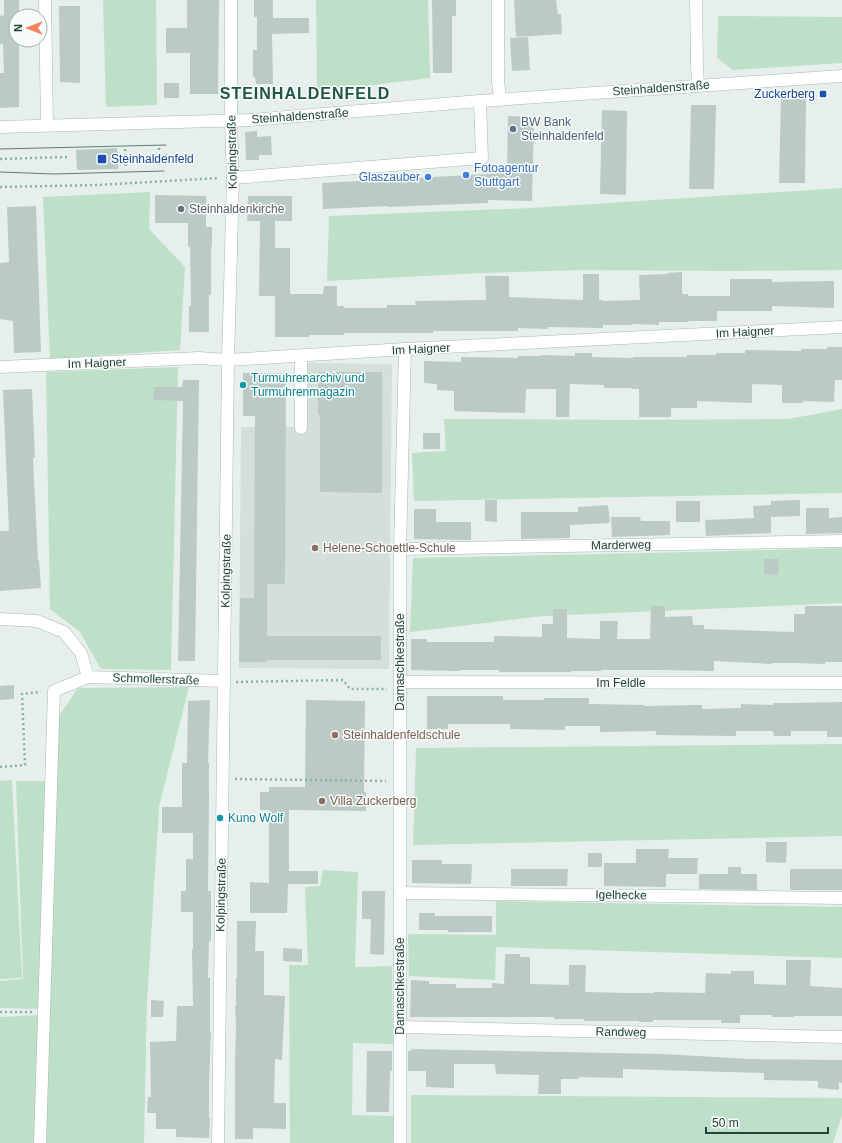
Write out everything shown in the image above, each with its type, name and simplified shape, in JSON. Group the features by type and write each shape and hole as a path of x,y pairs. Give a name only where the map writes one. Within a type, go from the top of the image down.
{"street":[{"path":"45,0 47,125"},
{"name":"Kolpingstraße","path":"218,1143 228,360 232,178 231,0"},
{"path":"498,0 498,80 500,100"},
{"path":"696,0 696,66 698,85"},
{"name":"Steinhaldenstraße","path":"0,126 231,121 336,114 480,101 842,76"},
{"path":"232,178 482,158 480,101"},
{"name":"Im Haigner","path":"0,367 200,358 228,360 405,349 842,327"},
{"name":"Damaschkestraße","path":"400,1143 400,549 405,349"},
{"path":"301,356 301,428"},
{"name":"Marderweg","path":"400,549 842,541"},
{"path":"0,619 37,621 64,632 81,654 88,677"},
{"name":"Schmollerstraße","path":"54,691 88,677 224,681"},
{"name":"Im Feldle","path":"401,686 842,683"},
{"path":"40,1143 54,691"},
{"name":"Igelhecke","path":"400,893 842,898"},
{"name":"Randweg","path":"400,1028 842,1037"}],"path":[{"path":"158,148 159,167"},
{"path":"125,149 126,168"},
{"path":"125,156 169,155 175,158"},
{"path":"0,159 67,157"},
{"path":"159,162 168,162 175,158 186,157"},
{"path":"0,188 232,178"},
{"path":"224,681 343,680 350,689 401,686"},
{"path":"0,767 25,766 22,694 54,691"},
{"path":"222,779 400,781"},
{"path":"0,1012 44,1012"}],"shaded area":[{"name":"Helene-Schoettle-Schule","path":"308,363 392,364 389,669 239,668 241,427 308,427"}],"green space":[{"path":"103,0 156,0 157,105 106,107"},
{"path":"316,0 428,0 430,78 317,92"},
{"path":"718,16 842,17 842,63 733,70 717,58"},
{"path":"842,188 842,270 581,270 482,273 327,281 329,216 530,208"},
{"path":"150,192 149,229 185,267 180,350 50,359 43,197"},
{"path":"178,367 171,670 101,669 80,632 50,609 46,372"},
{"path":"842,409 842,493 414,501 412,453 446,451 444,419 788,419"},
{"path":"842,548 842,603 544,616 410,632 413,558"},
{"path":"189,687 159,807 147,1003 144,1143 45,1143 59,716 78,688"},
{"path":"842,744 842,836 413,845 416,748"},
{"path":"12,780 22,978 0,979 0,781"},
{"path":"16,781 49,781 40,1009 0,1008 0,981 23,979"},
{"path":"323,870 358,872 355,967 392,966 393,1044 353,1043 352,1115 394,1116 393,1143 290,1143 289,965 308,965 305,887 320,886"},
{"path":"496,901 842,907 842,958 496,947 495,980 409,976 408,934 496,935"},
{"path":"41,1015 38,1143 0,1143 0,1017"},
{"path":"411,1095 842,1098 842,1115 833,1143 411,1143"}],"building":[{"path":"4,0 19,0 19,8 8,8 8,48 19,48 19,107 0,108 0,73 4,73 3,44 0,44 0,16 4,15"},
{"path":"187,0 219,0 218,94 190,94 190,53 166,53 166,28 187,28"},
{"path":"254,0 273,0 273,18 309,18 309,33 272,34 273,84 256,84 255,77 253,77 253,50 257,50 257,17 254,17"},
{"path":"432,0 456,0 456,16 452,16 452,73 433,73"},
{"path":"514,0 556,0 558,14 561,14 562,34 516,37"},
{"path":"59,6 80,6 80,83 60,82"},
{"path":"528,37 530,70 512,71 510,38"},
{"path":"164,83 179,83 179,98 164,98"},
{"path":"781,99 806,99 805,183 779,183"},
{"path":"691,105 716,105 714,189 689,189"},
{"path":"602,110 627,111 626,195 600,194"},
{"path":"508,116 534,117 532,201 488,200 488,203 323,209 322,183 507,173"},
{"path":"257,131 257,137 271,136 272,155 259,155 259,160 246,160 245,132"},
{"path":"117,148 118,169 77,170 76,150"},
{"path":"155,195 206,196 206,227 212,227 209,332 189,332 189,306 191,306 188,223 155,223"},
{"path":"248,196 292,196 292,221 275,221 275,248 290,248 290,294 323,294 324,286 337,286 337,306 344,306 344,308 387,308 387,305 416,305 415,301 486,300 485,276 509,276 509,297 583,300 583,274 599,274 599,300 640,300 639,275 682,272 682,294 688,294 688,296 730,296 730,279 772,279 772,282 834,281 834,308 772,306 772,311 717,311 717,321 659,322 659,325 603,325 603,328 548,327 547,329 518,328 518,331 344,333 344,335 275,337 275,296 259,296 260,221 247,221"},
{"path":"36,206 41,352 14,353 13,321 0,319 0,263 9,262 7,207"},
{"path":"827,347 842,347 842,380 835,380 834,402 803,401 803,403 782,403 782,385 752,384 752,403 697,401 697,408 671,408 671,417 639,417 639,389 604,388 604,385 570,384 569,417 556,417 556,389 526,389 525,413 454,411 454,391 437,390 437,384 424,383 424,361 461,362 461,357 518,358 518,356 575,356 575,353 592,353 592,357 687,357 687,355 716,355 716,353 745,353 745,350 801,351 801,349 827,349"},
{"path":"318,372 382,372 382,493 320,492 320,415 318,415"},
{"path":"243,373 286,373 285,584 267,584 267,636 381,636 381,660 267,660 267,662 239,662 240,598 254,598 255,416 243,416"},
{"path":"183,380 199,380 195,661 178,661 183,401 153,400 154,387 182,387"},
{"path":"32,389 35,458 33,458 38,560 41,588 0,591 0,531 9,531 3,390"},
{"path":"423,433 440,433 440,449 423,449"},
{"path":"485,500 497,500 497,522 485,521"},
{"path":"800,500 800,516 771,517 771,533 706,536 705,520 754,518 753,506 771,505 771,501"},
{"path":"676,501 700,501 700,522 676,522"},
{"path":"608,505 610,523 570,525 570,538 521,539 521,512 578,512 578,507"},
{"path":"806,508 829,508 829,518 842,517 842,533 806,534"},
{"path":"414,509 436,509 436,522 471,522 471,540 414,539"},
{"path":"611,517 640,517 641,521 670,521 670,535 612,537"},
{"path":"764,559 779,559 778,575 764,574"},
{"path":"651,606 665,606 665,617 692,616 693,625 704,625 704,629 794,632 794,614 805,614 805,606 842,606 842,662 825,662 825,664 772,664 714,661 714,671 601,670 571,672 499,672 499,670 411,670 411,639 427,639 427,642 494,642 494,636 542,637 542,624 553,624 553,609 567,609 567,638 600,639 600,621 618,621 617,639 650,639"},
{"path":"14,685 14,699 0,700 0,686"},
{"path":"427,696 503,696 503,700 589,698 589,704 644,706 702,705 702,709 741,708 741,704 773,705 773,703 842,702 842,737 827,737 827,731 791,731 791,736 774,736 773,731 736,731 736,736 656,735 656,731 600,732 600,726 565,726 565,730 510,729 510,724 448,724 448,729 427,729"},
{"path":"210,700 208,763 208,891 211,891 211,941 209,941 208,978 210,978 211,1032 209,1138 176,1137 176,1129 156,1129 156,1113 147,1113 148,1097 151,1097 150,1042 176,1041 177,1006 193,1006 193,912 181,912 181,891 186,891 186,859 193,859 193,833 162,833 162,807 182,807 182,763 187,763 188,701"},
{"path":"306,700 365,701 364,792 366,792 366,811 289,810 289,871 318,871 318,884 288,884 287,913 250,913 250,882 269,883 269,810 260,810 260,792 269,792 269,787 305,787"},
{"path":"766,842 787,842 786,863 766,862"},
{"path":"636,849 669,849 668,858 698,858 697,874 666,874 666,887 604,886 604,863 636,863"},
{"path":"588,853 602,853 602,867 588,867"},
{"path":"412,860 442,860 442,864 472,864 471,884 412,883"},
{"path":"728,867 741,867 741,874 757,874 757,890 699,889 699,874 728,874"},
{"path":"511,869 568,869 567,886 511,886"},
{"path":"790,869 842,869 842,890 790,890"},
{"path":"362,891 385,891 384,955 370,954 371,919 362,919"},
{"path":"419,913 435,913 435,916 492,916 492,932 448,932 448,930 419,930"},
{"path":"237,921 256,921 255,951 264,951 264,995 285,996 282,1060 275,1059 274,1103 286,1103 286,1129 253,1128 253,1139 235,1139 235,1006 237,978"},
{"path":"283,948 302,949 302,962 283,961"},
{"path":"505,954 520,954 520,957 530,957 530,984 569,985 569,965 586,965 585,992 627,993 705,993 706,973 731,974 731,971 754,971 754,984 786,985 786,960 811,960 810,986 842,988 842,1016 772,1017 772,1015 740,1015 740,1023 721,1023 721,1020 653,1020 653,1022 639,1022 584,1021 584,1019 554,1019 554,1017 410,1017 411,980 429,981 429,984 456,984 456,988 492,988 492,983 504,984"},
{"path":"151,1000 164,1001 163,1017 151,1017"},
{"path":"411,1049 663,1054 749,1059 842,1060 842,1083 839,1082 839,1090 818,1088 818,1081 764,1080 764,1073 623,1069 623,1078 579,1077 579,1079 561,1079 561,1094 538,1094 539,1075 496,1074 495,1064 454,1064 454,1088 426,1087 426,1071 408,1071 408,1051 411,1051"},
{"path":"367,1051 392,1051 389,1112 366,1112"}],"tram line":[{"path":"0,149 166,145"},
{"path":"0,172 54,174 164,171"}],"place":[{"name":"Zuckerberg","path":"823,94"},
{"name":"BW Bank Steinhaldenfeld","path":"513,129"},
{"name":"Steinhaldenfeld","path":"102,159"},
{"name":"Fotoagentur Stuttgart","path":"466,175"},
{"name":"Glaszauber","path":"428,177"},
{"name":"Steinhaldenkirche","path":"181,209"},
{"name":"Turmuhrenarchiv und Turmuhrenmagazin","path":"243,385"},
{"name":"Helene-Schoettle-Schule","path":"315,548"},
{"name":"Steinhaldenfeldschule","path":"335,735"},
{"name":"Villa Zuckerberg","path":"322,801"},
{"name":"Kuno Wolf","path":"220,818"}],"district":[{"name":"STEINHALDENFELD","path":"305,93"}]}
